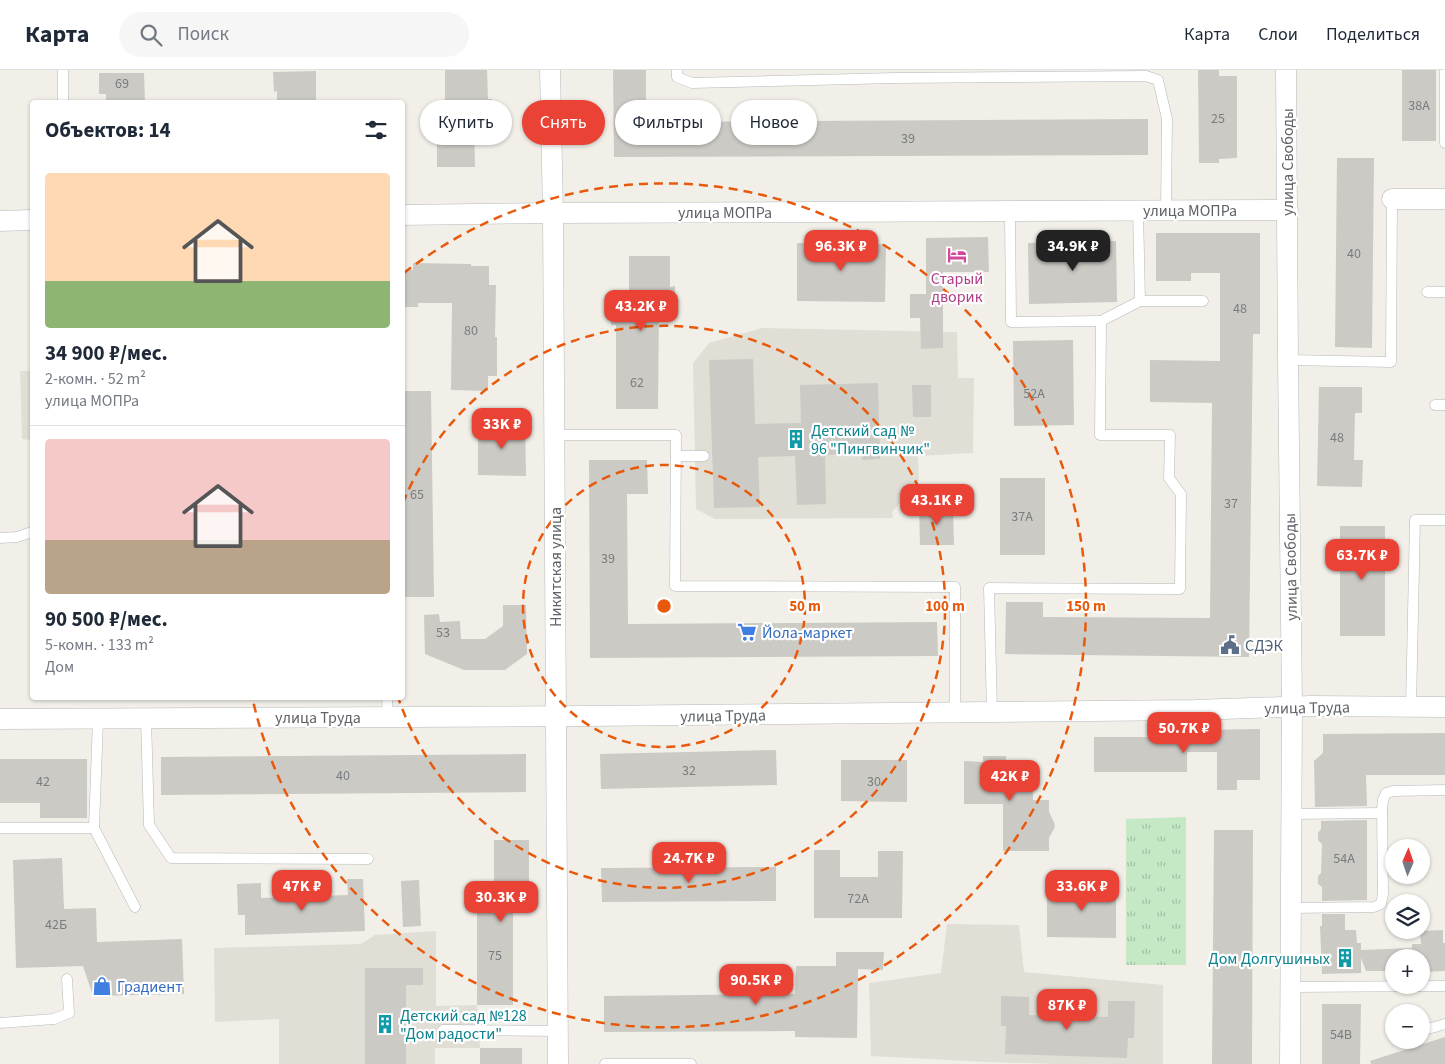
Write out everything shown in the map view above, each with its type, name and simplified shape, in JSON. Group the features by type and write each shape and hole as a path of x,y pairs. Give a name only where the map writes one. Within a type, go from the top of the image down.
{"street":[{"name":"Никитская улица","path":"550,70 553,213 558,1064"},
{"name":"улица Свободы","path":"1286,70 1292,706 1290,1064"},
{"path":"1392,199 1445,199"},
{"name":"улица МОПРа","path":"405,215 1288,210"},
{"path":"0,221 30,220"},
{"name":"улица Труда","path":"0,720 146,718 388,707 556,716 1205,710 1292,706 1445,707"}],"lane":[{"path":"63,100 64,70"},
{"path":"677,70 677,77 692,83 886,78 1158,75 1167,119 1166,210"},
{"path":"1445,70 1445,143"},
{"path":"1288,360 1390,362 1392,199"},
{"path":"1138,210 1140,301"},
{"path":"1010,211 1011,322 1101,321 1140,301 1203,301"},
{"path":"1427,292 1445,292"},
{"path":"992,712 989,588 1180,590 1180,494 1170,478 1170,435 1100,435 1101,321"},
{"path":"554,435 676,435 675,586 955,587 955,712"},
{"path":"676,456 704,456"},
{"path":"1412,707 1415,520 1445,520"},
{"path":"0,538 17,537 30,533"},
{"path":"146,718 149,825 170,858 368,859"},
{"path":"98,719 94,828 136,907"},
{"path":"1290,908 1374,907 1381,904 1382,800 1386,793 1445,790"},
{"path":"1291,814 1382,813"},
{"path":"0,828 94,828"},
{"path":"0,1023 54,1019 69,1013 67,979"},
{"path":"1290,988 1445,986"},
{"path":"1430,1028 1445,1024"},
{"path":"443,1030 558,1032"},
{"path":"605,1064 691,1064"}],"shaded area":[{"path":"762,328 957,332 958,378 974,378 973,453 918,456 919,481 892,512 893,518 715,519 696,509 693,363 709,343"},
{"path":"20,371 30,371 30,440 22,439"},
{"path":"947,924 1019,925 1024,972 1163,985 1163,1064 1057,1064 871,1056 869,983 941,973"},
{"path":"436,931 436,1006 477,1005 480,1048 435,1048 435,1064 279,1064 279,1019 215,1022 214,948 361,944 375,935"}],"green space":[{"path":"1186,817 1186,965 1126,965 1126,819"}],"building":[{"path":"445,70 487,70 488,99 492,100 445,100"},
{"path":"613,70 646,70 646,100 615,100 615,145 721,145 721,122 731,121 731,145 817,145 817,121 1148,119 1148,155 614,157"},
{"path":"1198,70 1219,70 1219,76 1237,76 1237,158 1219,159 1219,163 1199,163"},
{"path":"1402,70 1436,70 1436,141 1402,141"},
{"path":"316,71 316,100 277,100 277,91 274,92 273,72"},
{"path":"99,73 144,73 145,100 106,100 106,94 99,94"},
{"path":"437,145 475,145 475,167 437,167"},
{"path":"1337,158 1374,158 1372,348 1335,347"},
{"path":"1156,233 1260,233 1260,334 1253,334 1249,657 1005,654 1006,602 1043,602 1043,617 1210,618 1212,403 1150,402 1150,360 1220,361 1220,273 1191,273 1191,281 1156,281"},
{"path":"988,237 989,272 943,272 943,348 921,349 920,318 910,318 910,294 926,294 926,238"},
{"path":"1116,241 1117,302 1029,304 1028,243"},
{"path":"797,243 886,244 885,302 797,301"},
{"path":"629,256 670,256 670,287 675,286 675,306 659,306 658,409 616,409 616,325 611,325 611,305 629,305"},
{"path":"413,263 489,266 489,285 496,285 495,337 497,337 497,376 488,376 488,391 451,390 452,303 418,303 418,307 405,307 405,270 413,270"},
{"path":"1073,340 1074,425 1014,426 1013,341"},
{"name":"Детский сад № 96 \"Пингвинчик\"","path":"753,359 755,424 801,423 800,385 878,383 880,459 862,460 862,454 825,455 826,504 797,505 795,456 758,457 760,507 714,508 709,360"},
{"path":"912,385 931,385 931,417 913,417"},
{"path":"1319,387 1362,387 1362,413 1355,413 1354,460 1363,460 1362,487 1317,486"},
{"path":"405,391 431,391 434,597 405,597"},
{"path":"478,424 525,424 526,476 478,475"},
{"path":"589,460 647,460 648,494 627,494 628,624 937,622 938,656 590,658"},
{"path":"1000,478 1045,478 1045,555 1000,555"},
{"path":"953,506 954,545 920,545 919,507"},
{"path":"1340,526 1385,526 1385,636 1340,636"},
{"path":"503,605 526,605 527,654 505,670 464,670 425,654 424,615 439,614 440,622 460,621 461,639 485,639 503,626"},
{"path":"1260,729 1260,780 1237,780 1237,790 1217,790 1217,752 1187,752 1187,772 1094,772 1094,737 1197,737 1197,730"},
{"path":"1445,733 1445,775 1366,775 1367,806 1315,807 1314,761 1323,753 1323,734"},
{"path":"776,750 777,785 601,789 600,754"},
{"path":"526,754 526,792 161,795 161,757"},
{"path":"983,756 1006,756 1006,761 1025,761 1025,773 1033,784 1033,800 1049,800 1049,812 1055,827 1049,838 1049,851 1003,851 1003,804 964,804 964,761 983,762"},
{"path":"0,759 87,759 87,818 40,818 40,803 0,803"},
{"path":"841,760 907,760 907,802 841,801"},
{"path":"1367,820 1367,900 1322,901 1322,887 1318,884 1318,876 1321,873 1322,844 1318,840 1318,833 1321,829 1321,821"},
{"path":"1214,830 1253,830 1252,1064 1212,1064"},
{"path":"494,840 529,840 529,906 513,906 513,1005 477,1005 477,905 494,905"},
{"path":"814,850 840,850 840,877 878,877 878,851 903,851 902,918 814,918"},
{"path":"62,858 64,909 96,908 97,942 182,939 184,994 93,996 83,966 16,968 13,860"},
{"path":"776,867 776,901 602,902 601,868"},
{"path":"347,879 363,879 365,931 245,935 245,915 238,915 237,884 261,883 261,898 348,895"},
{"path":"419,880 421,926 403,927 401,881"},
{"path":"1047,886 1116,886 1116,938 1047,937"},
{"name":"Дом Долгушиных","path":"1322,914 1345,914 1345,930 1356,930 1357,943 1361,943 1361,950 1385,949 1385,971 1366,971 1361,958 1361,973 1322,974 1320,926 1322,926"},
{"name":"Дом Долгушиных","path":"1443,930 1445,971 1430,972 1430,949 1386,949 1412,948 1412,944 1421,944 1421,939 1430,939 1430,931"},
{"path":"836,952 884,952 883,970 858,969 857,1038 795,1037 795,1031 604,1032 604,996 795,994 796,966 836,966"},
{"name":"Детский сад №128 \"Дом радости\"","path":"365,968 423,968 423,985 406,985 406,1064 365,1064"},
{"path":"1001,996 1029,997 1029,1015 1108,1017 1108,1001 1135,1001 1134,1038 1128,1038 1127,1058 1005,1054 1006,1026 1001,1026"},
{"path":"1322,1004 1361,1004 1360,1064 1322,1064"},
{"path":"1445,1037 1445,1064 1371,1064 1370,1061 1408,1049 1430,1049 1430,1042"},
{"path":"480,1048 522,1048 522,1064 480,1064"}],"place":[{"name":"Старый дворик","path":"957,255"},
{"name":"Детский сад № 96 \"Пингвинчик\"","path":"796,439"},
{"name":"Йола-маркет","path":"747,632"},
{"name":"СДЭК","path":"1230,645"},
{"name":"Дом Долгушиных","path":"1345,958"},
{"name":"Градиент","path":"102,986"},
{"name":"Детский сад №128 \"Дом радости\"","path":"385,1024"}]}
